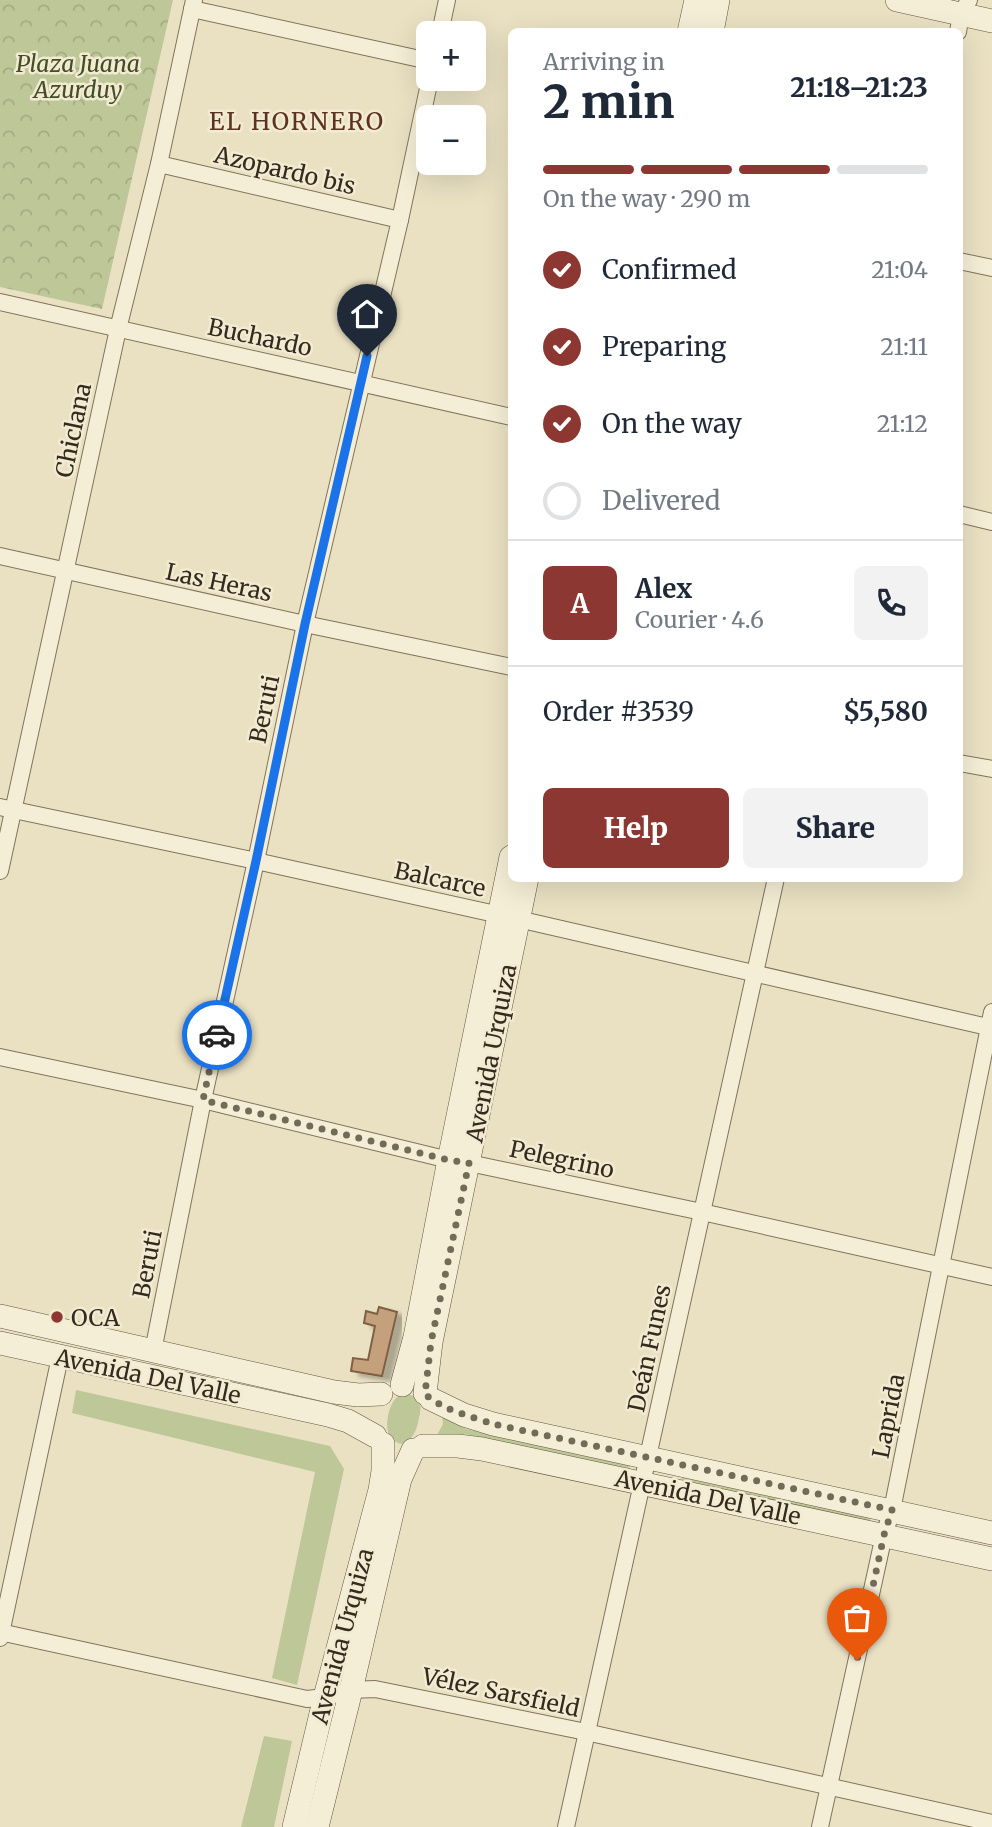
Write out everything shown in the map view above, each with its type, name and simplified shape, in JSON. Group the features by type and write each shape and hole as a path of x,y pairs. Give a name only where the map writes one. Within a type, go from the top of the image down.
{"main road":[{"path":"691,28 696,0"},
{"path":"713,28 718,0"},
{"path":"897,0 992,21"},
{"path":"508,917 510,882"},
{"name":"Avenida Urquiza","path":"428,1396 431,1342 459,1162 508,917 525,882"},
{"path":"391,1390 413,1387 428,1396 436,1409 435,1429 430,1438 418,1448 403,1452 393,1450 379,1440 371,1425 371,1414 374,1403 391,1390 415,1337 459,1162"},
{"name":"Avenida Del Valle","path":"0,1316 334,1392 358,1395 391,1390"},
{"name":"Avenida Del Valle","path":"0,1343 328,1415 348,1421 379,1440"},
{"name":"Avenida Del Valle","path":"428,1396 464,1415 493,1424 992,1533"},
{"name":"Avenida Urquiza","path":"294,1827 380,1490 383,1471 379,1440"},
{"name":"Avenida Del Valle","path":"418,1448 458,1446 482,1449 992,1559"},
{"name":"Avenida Urquiza","path":"317,1827 400,1479 418,1448"}],"street":[{"path":"443,21 447,0"},
{"path":"193,5 416,58"},
{"name":"Chiclana","path":"0,871 7,809 65,572 193,5"},
{"name":"Beruti","path":"153,1351 203,1100 305,624 427,91"},
{"name":"Azopardo bis","path":"159,164 400,219"},
{"path":"963,262 992,268"},
{"name":"Buchardo","path":"0,302 508,416"},
{"path":"963,515 992,522"},
{"name":"Las Heras","path":"0,556 508,666"},
{"path":"963,764 992,769"},
{"name":"Balcarce","path":"7,809 256,861 991,1023"},
{"name":"Deán Funes","path":"566,1827 775,882"},
{"name":"Laprida","path":"820,1827 884,1535 892,1510 991,1023"},
{"name":"Pelegrino","path":"0,1057 203,1100 459,1162 702,1212 992,1277"},
{"path":"0,1634 60,1357"},
{"name":"Vélez Sarsfield","path":"0,1634 307,1699 351,1690 375,1689 586,1732 992,1822"}],"green space":[{"name":"Plaza Juana Azurduy","path":"0,0 173,0 102,309 0,287"},
{"path":"76,1390 330,1446 344,1469 297,1685 272,1678 315,1472 72,1413"},
{"path":"406,1394 416,1398 421,1408 415,1432 402,1444 389,1435 388,1418 393,1402"},
{"path":"442,1415 466,1429 630,1465 629,1470 465,1434 437,1435 443,1424"},
{"path":"682,1477 870,1518 869,1523 682,1481"},
{"path":"264,1736 292,1741 274,1827 241,1827"}],"building":[{"path":"379,1307 397,1312 382,1376 351,1371 353,1358 368,1360 375,1326 364,1323 366,1311 377,1314"}],"way so far":[{"path":"217,1035 203,1100 469,1163 431,1342 425,1394 431,1399 464,1415 493,1424 892,1510 884,1535 857,1660"}],"place":[{"name":"OCA","path":"57,1317"}],"district":[{"name":"EL HORNERO","path":"297,121"}],"route":[{"path":"217,1035 305,624 367,356"}]}
